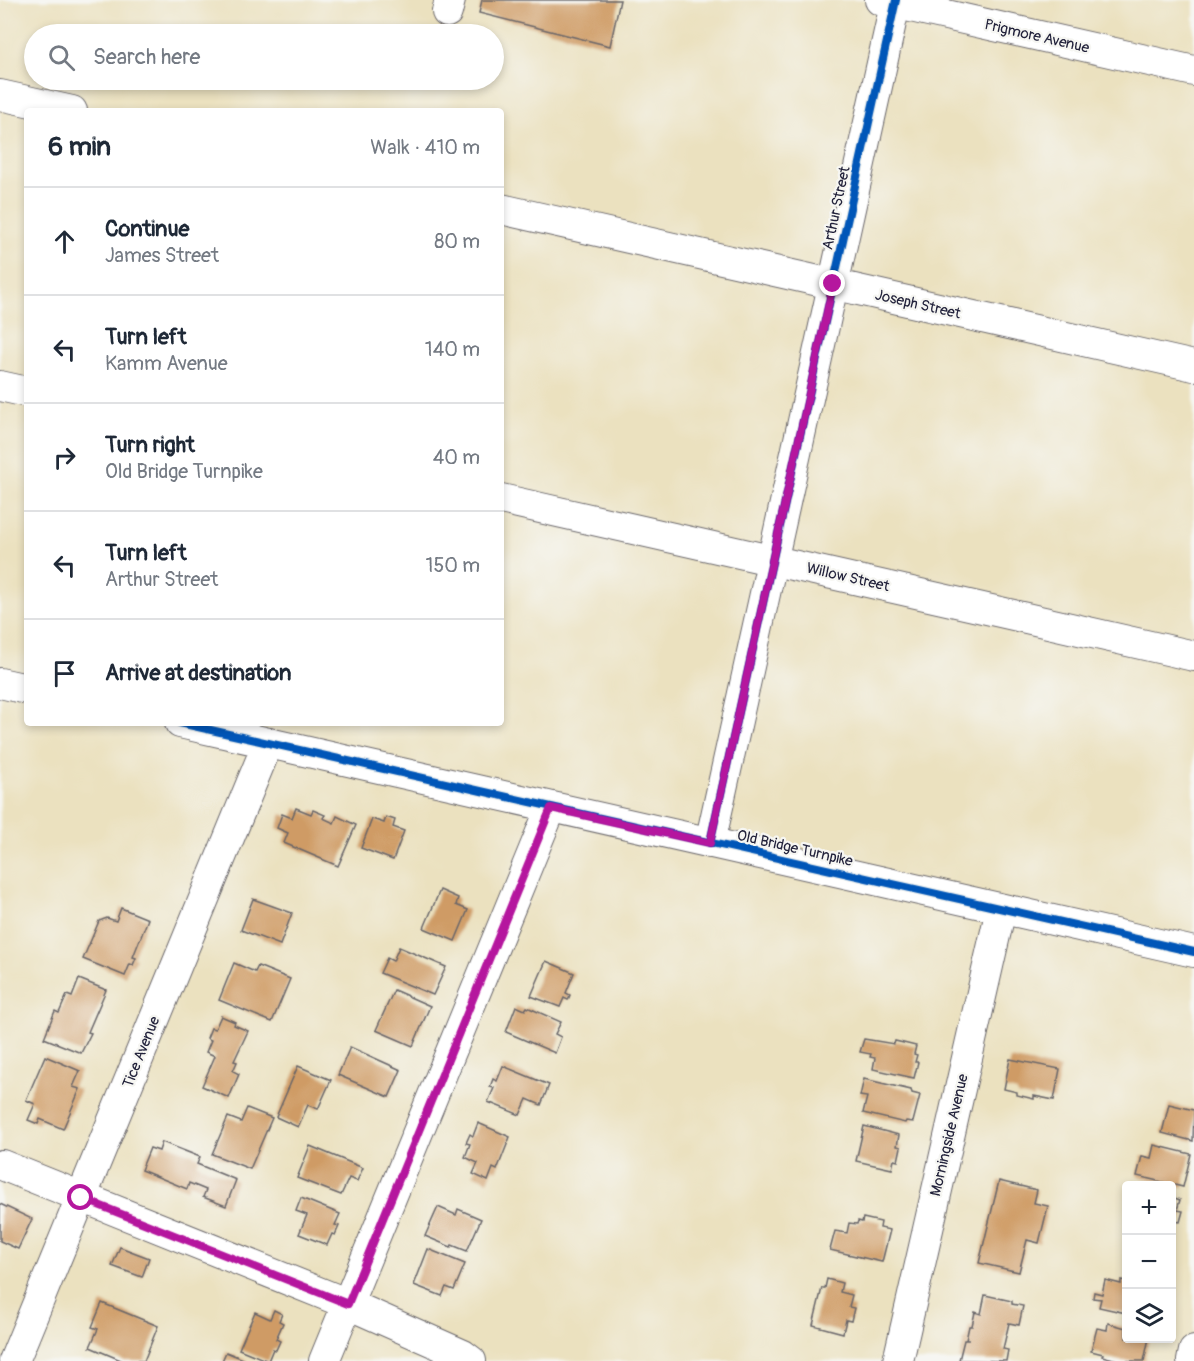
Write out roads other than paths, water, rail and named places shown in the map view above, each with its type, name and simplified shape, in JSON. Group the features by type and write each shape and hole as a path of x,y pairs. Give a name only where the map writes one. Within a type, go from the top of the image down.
{"street":[{"name":"Prigmore Avenue","path":"890,1 1194,71"},
{"name":"Arthur Street","path":"710,843 833,284 890,1"},
{"path":"0,95 58,108"},
{"name":"Joseph Street","path":"504,210 1194,366"},
{"path":"0,386 24,391"},
{"name":"Willow Street","path":"504,500 1194,656"},
{"name":"Old Bridge Turnpike","path":"193,726 1194,952"},
{"name":"Tice Avenue","path":"14,1361 268,743"},
{"path":"324,1361 551,808"},
{"name":"Morningside Avenue","path":"898,1361 1001,909"},
{"path":"2,1165 348,1304 463,1355 471,1361"},
{"path":"1192,1361 1194,1351"}]}
